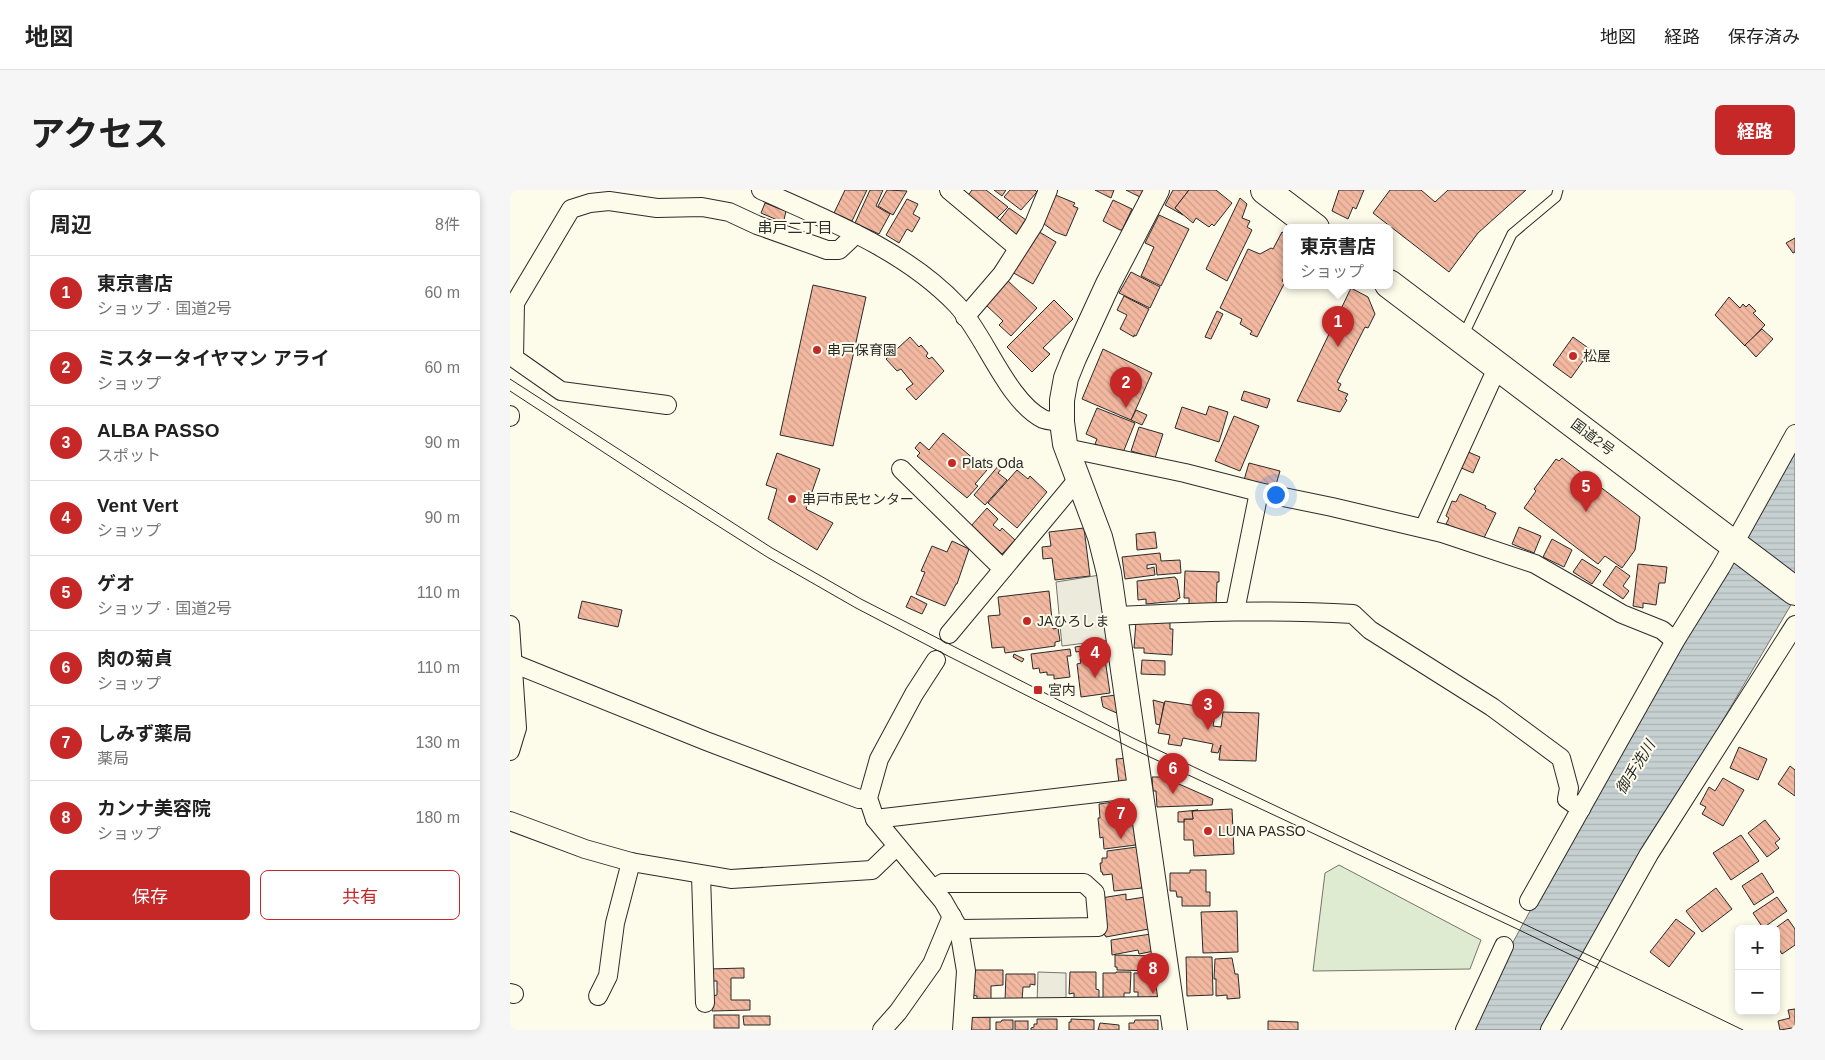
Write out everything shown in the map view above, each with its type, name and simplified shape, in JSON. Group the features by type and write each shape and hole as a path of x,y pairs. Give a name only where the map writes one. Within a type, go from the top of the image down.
{"highway":[{"path":"1264,190 1310,224"},
{"name":"国道2号","path":"1393,287 1795,591"}],"street":[{"path":"762,190 856,234 922,273 958,306 1023,405 1044,420 1062,422"},
{"path":"949,190 1018,248"},
{"path":"965,317 1002,274 1034,224 1048,190"},
{"path":"1157,190 1108,284 1074,358 1066,378 1062,400 1062,422 1066,448 1100,537 1109,573 1175,1030"},
{"path":"667,405 561,390 514,358 513,301 571,209 590,203 610,201 657,208 702,207 729,212 757,225 827,250 839,250 856,234"},
{"path":"1424,528 1498,366"},
{"path":"1529,901 1675,641 1735,545 1795,434"},
{"path":"1066,448 1185,473 1258,492 1332,506 1442,533 1535,564 1622,614 1662,630 1675,641"},
{"path":"901,469 1003,569"},
{"path":"949,634 1078,479"},
{"path":"1235,610 1258,492"},
{"path":"1116,616 1235,610 1295,610 1353,614 1370,630 1492,707 1561,758 1569,788 1567,799 1581,809"},
{"path":"510,625 511,663 517,728 510,751"},
{"path":"1550,1030 1649,854 1795,625"},
{"path":"936,660 914,694 879,759 868,798 875,819 933,889 956,922 966,971 962,1030"},
{"path":"511,663 706,741 859,799 868,798"},
{"path":"875,819 1140,788"},
{"path":"510,821 585,849 631,862 731,880 872,870 897,846"},
{"path":"598,996 608,976 615,923 631,862"},
{"path":"701,875 705,1003"},
{"path":"933,889 943,883 1084,883 1095,894 1098,926 956,922"},
{"path":"882,1030 898,1012 932,964 956,922"},
{"path":"1465,1030 1504,946"},
{"path":"964,1008 1172,1006"}],"lane":[{"path":"1462,339 1512,234 1556,197 1558,190"}],"green space":[{"path":"1339,865 1481,940 1470,969 1313,971 1325,873"}],"shaded area":[{"path":"1100,575 1110,640 1062,646 1056,582"},
{"path":"1038,972 1066,973 1066,1004 1037,1004"}],"water":[{"name":"御手洗川","path":"1795,447 1795,598 1540,1030 1474,1030 1512,944 1530,911"}],"building":[{"path":"845,190 867,190 852,221 834,213"},
{"path":"870,190 883,190 876,206 890,214 879,234 855,223"},
{"path":"887,190 907,191 893,215 878,206"},
{"path":"972,190 986,190 1008,207 994,221 966,198"},
{"path":"994,190 1006,190 1002,196"},
{"path":"1010,190 1035,190 1037,192 1021,210 1004,197"},
{"path":"1095,190 1114,190 1111,198"},
{"path":"1126,190 1144,190 1140,197"},
{"path":"1173,190 1189,190 1175,208 1183,215 1165,205"},
{"path":"1189,190 1216,190 1232,203 1214,226 1212,224 1209,227 1196,218 1193,223 1175,208"},
{"path":"1339,190 1364,190 1356,209 1353,207 1348,219 1332,211"},
{"path":"1390,190 1421,190 1435,202 1448,190 1526,190 1478,233 1449,272 1393,229 1393,224 1387,224 1373,213"},
{"path":"1053,194 1075,203 1073,206 1078,208 1066,236 1055,232 1040,221"},
{"path":"1240,198 1247,204 1242,218 1250,221 1247,227 1252,230 1227,281 1206,269"},
{"path":"907,199 918,204 913,214 920,218 912,232 907,229 899,243 886,235"},
{"path":"1113,200 1132,209 1122,230 1103,221"},
{"path":"765,203 786,211 782,222 761,213"},
{"path":"1009,208 1026,220 1017,238 997,224"},
{"path":"1159,215 1189,229 1161,286 1141,276 1154,247 1145,243"},
{"path":"1036,230 1056,242 1033,284 1012,272"},
{"path":"1282,232 1283,286 1257,337 1250,334 1252,331 1240,324 1242,319 1220,308 1248,249 1260,254 1271,248 1273,249"},
{"path":"1795,238 1795,252 1793,253 1786,243"},
{"path":"1131,272 1160,287 1150,308 1119,293"},
{"path":"1008,281 1037,308 1011,336 999,325 1003,321 986,305"},
{"path":"813,285 866,297 833,446 780,435"},
{"path":"1351,289 1368,297 1375,314 1368,328 1365,327 1337,382 1341,384 1338,390 1348,394 1345,399 1347,400 1340,412 1297,401"},
{"path":"1124,296 1149,309 1134,337 1120,329 1127,315 1117,310"},
{"path":"1729,297 1740,308 1743,304 1746,307 1749,304 1756,311 1753,313 1765,325 1745,346 1715,315"},
{"path":"1054,300 1073,319 1043,348 1050,354 1032,372 1007,347"},
{"path":"1217,311 1223,314 1211,339 1205,337"},
{"path":"1762,329 1773,339 1756,357 1745,345"},
{"path":"910,337 928,353 926,356 929,359 932,357 944,371 916,400 906,389 913,384 901,369 897,371 886,359"},
{"path":"1573,337 1591,350 1571,378 1553,365"},
{"path":"1103,349 1152,373 1131,420 1082,399"},
{"path":"1244,391 1270,399 1267,408 1241,400"},
{"path":"1209,406 1228,412 1219,442 1175,428 1182,407 1206,415"},
{"path":"1097,408 1135,423 1122,455 1095,444 1097,439 1086,434"},
{"path":"1136,410 1147,415 1142,425 1131,420"},
{"path":"1234,416 1259,426 1240,471 1215,461"},
{"path":"1139,427 1163,434 1155,458 1131,451"},
{"name":"Plats Oda","path":"943,433 987,470 975,484 978,486 967,498 917,456 920,453 915,448 920,442 929,450"},
{"path":"1466,451 1480,457 1473,473 1459,467"},
{"name":"串戸市民センター","path":"777,453 820,469 806,509 833,523 817,550 768,519 777,489 766,485"},
{"path":"1562,458 1640,517 1635,550 1622,568 1605,556 1598,564 1524,508 1536,491 1534,489 1556,459 1559,461"},
{"path":"1249,463 1280,471 1275,488 1244,480"},
{"path":"999,465 1002,468 998,473 1007,480 985,505 974,495"},
{"path":"1017,470 1028,479 1030,476 1047,492 1017,528 988,503"},
{"path":"1460,494 1486,506 1485,508 1496,513 1482,542 1469,536 1469,532 1466,538 1448,529 1449,525 1446,524 1449,518 1446,516 1452,501 1456,502"},
{"path":"987,508 998,519 993,525 1000,531 1002,528 1015,540 1002,554 971,526"},
{"path":"1519,527 1541,536 1534,553 1512,544"},
{"path":"1084,528 1090,576 1055,580 1052,558 1043,559 1042,547 1051,546 1049,532"},
{"path":"1155,532 1157,548 1137,550 1136,534"},
{"path":"1552,539 1572,550 1564,567 1543,557"},
{"path":"952,541 969,549 957,584 945,606 916,594 925,572 921,571 932,546 947,552"},
{"path":"1160,553 1161,561 1180,560 1181,573 1157,575 1156,564 1147,565 1147,569 1154,567 1155,575 1125,579 1122,557"},
{"path":"1582,559 1601,571 1592,584 1573,572"},
{"path":"1638,564 1667,567 1665,583 1659,583 1656,605 1643,603 1643,608 1633,606"},
{"path":"1616,566 1630,576 1623,586 1629,591 1623,599 1603,585"},
{"path":"1185,571 1219,572 1216,606 1189,605 1189,598 1184,598"},
{"path":"1175,577 1180,598 1177,601 1146,604 1146,599 1138,600 1137,581"},
{"path":"1049,591 1053,629 1058,628 1060,641 1055,642 1055,646 1005,653 1004,647 992,648 988,616 1000,615 998,597"},
{"path":"911,596 927,604 922,614 906,607"},
{"path":"582,601 622,610 618,627 578,618"},
{"path":"1136,621 1170,622 1170,629 1173,629 1172,655 1144,653 1144,648 1134,648"},
{"path":"1090,645 1090,650 1076,652 1075,647"},
{"path":"1070,649 1071,656 1067,656 1070,677 1054,679 1054,675 1047,675 1047,672 1040,673 1039,668 1033,669 1031,654"},
{"path":"1014,654 1024,659 1022,662 1013,657"},
{"path":"1098,657 1099,660 1105,659 1110,693 1081,697 1077,664 1081,663 1080,659"},
{"path":"1142,660 1165,661 1165,675 1141,674"},
{"path":"1116,695 1119,714 1103,707 1101,697"},
{"path":"1153,700 1164,703 1160,725 1156,724"},
{"path":"1165,701 1216,709 1213,726 1221,727 1223,712 1259,713 1256,761 1219,760 1221,745 1218,753 1211,752 1213,744 1183,738 1181,746 1168,744 1170,735 1158,733"},
{"path":"1739,747 1767,759 1758,780 1730,768"},
{"path":"1128,758 1131,781 1119,783 1116,759"},
{"path":"1790,766 1795,770 1795,796 1778,784"},
{"path":"1152,777 1163,777 1213,799 1212,805 1157,807 1156,791 1153,791"},
{"path":"1723,778 1744,790 1723,826 1702,814 1706,807 1700,804 1709,787 1715,791"},
{"path":"1130,800 1136,845 1104,849 1103,837 1100,838 1099,804"},
{"name":"LUNA PASSO","path":"1232,809 1234,854 1194,856 1193,840 1184,840 1184,819 1193,819 1192,811"},
{"path":"1198,810 1192,811 1193,819 1184,819 1184,822 1178,822 1178,812"},
{"path":"1765,820 1780,839 1775,843 1779,848 1767,857 1748,833"},
{"path":"1741,835 1759,861 1731,880 1713,853"},
{"path":"1137,847 1142,888 1114,891 1112,874 1103,875 1101,872 1100,863 1102,863 1102,858 1107,858 1107,851"},
{"path":"1190,870 1206,870 1206,892 1210,892 1210,906 1182,906 1182,897 1177,897 1176,891 1170,891 1170,873 1190,873"},
{"path":"1762,873 1774,892 1754,905 1742,886"},
{"path":"1716,888 1732,909 1702,932 1686,911"},
{"path":"1126,894 1126,900 1145,897 1154,928 1106,937 1101,926 1101,898"},
{"path":"1777,897 1787,911 1767,925 1761,925 1753,913"},
{"path":"1237,911 1238,952 1203,953 1201,912"},
{"path":"1676,919 1695,933 1669,967 1650,952"},
{"path":"1788,919 1795,929 1795,945 1782,954 1780,951 1780,925"},
{"path":"1151,934 1154,951 1139,954 1138,950 1112,955 1111,940"},
{"path":"1115,955 1158,956 1155,971 1117,970 1117,967 1115,967"},
{"path":"1186,957 1212,957 1213,995 1187,996"},
{"path":"1232,958 1235,974 1238,974 1240,998 1227,999 1227,995 1216,996 1216,979 1214,979 1215,959"},
{"path":"744,968 744,978 731,978 731,1000 750,1000 750,1010 712,1011 712,996 717,995 717,981 710,981 709,969"},
{"path":"973,970 1003,970 1003,985 991,986 991,1000 977,1000 977,996 973,995"},
{"path":"1070,972 1096,972 1096,989 1099,990 1099,1003 1074,1003 1074,993 1069,994"},
{"path":"1131,972 1130,993 1124,993 1124,1002 1103,1002 1103,973"},
{"path":"1134,973 1160,974 1159,1003 1138,999 1138,992 1134,992"},
{"path":"1006,974 1035,974 1035,985 1030,984 1030,987 1023,987 1022,1000 1005,1001"},
{"path":"1795,1009 1795,1030 1792,1030 1792,1028 1780,1030 1778,1021 1790,1018 1788,1010"},
{"path":"714,1015 739,1015 739,1028 714,1028"},
{"path":"743,1016 770,1016 770,1025 744,1025"},
{"path":"971,1017 990,1017 990,1030 967,1030"},
{"path":"1037,1019 1057,1019 1057,1030 1031,1030 1034,1024 1037,1024"},
{"path":"1071,1019 1094,1020 1094,1030 1069,1030"},
{"path":"1002,1020 1013,1020 1013,1030 996,1030 996,1022 1001,1022"},
{"path":"1135,1020 1158,1020 1158,1030 1129,1030 1129,1023 1134,1023"},
{"path":"1015,1021 1028,1021 1028,1030 1015,1030"},
{"path":"1268,1021 1298,1022 1298,1030 1268,1030"},
{"path":"1100,1023 1119,1025 1119,1030 1098,1030"}],"tram line":[{"path":"510,379 772,548 861,599 1133,738 1743,1030"},
{"path":"510,391 767,557 856,608 1135,750 1598,968"}],"place":[{"name":"東京書店","path":"1338,347"},
{"name":"串戸保育園","path":"817,350"},
{"name":"松屋","path":"1573,356"},
{"name":"ミスタータイヤマン アライ","path":"1126,408"},
{"name":"Plats Oda","path":"952,463"},
{"name":"串戸市民センター","path":"792,499"},
{"name":"ゲオ","path":"1586,512"},
{"name":"JAひろしま","path":"1027,621"},
{"name":"Vent Vert","path":"1095,678"},
{"name":"宮内","path":"1038,690"},
{"name":"ALBA PASSO","path":"1208,730"},
{"name":"肉の菊貞","path":"1173,794"},
{"name":"LUNA PASSO","path":"1208,831"},
{"name":"しみず薬局","path":"1121,839"},
{"name":"カンナ美容院","path":"1153,994"}],"district":[{"name":"串戸二丁目","path":"795,227"}]}
